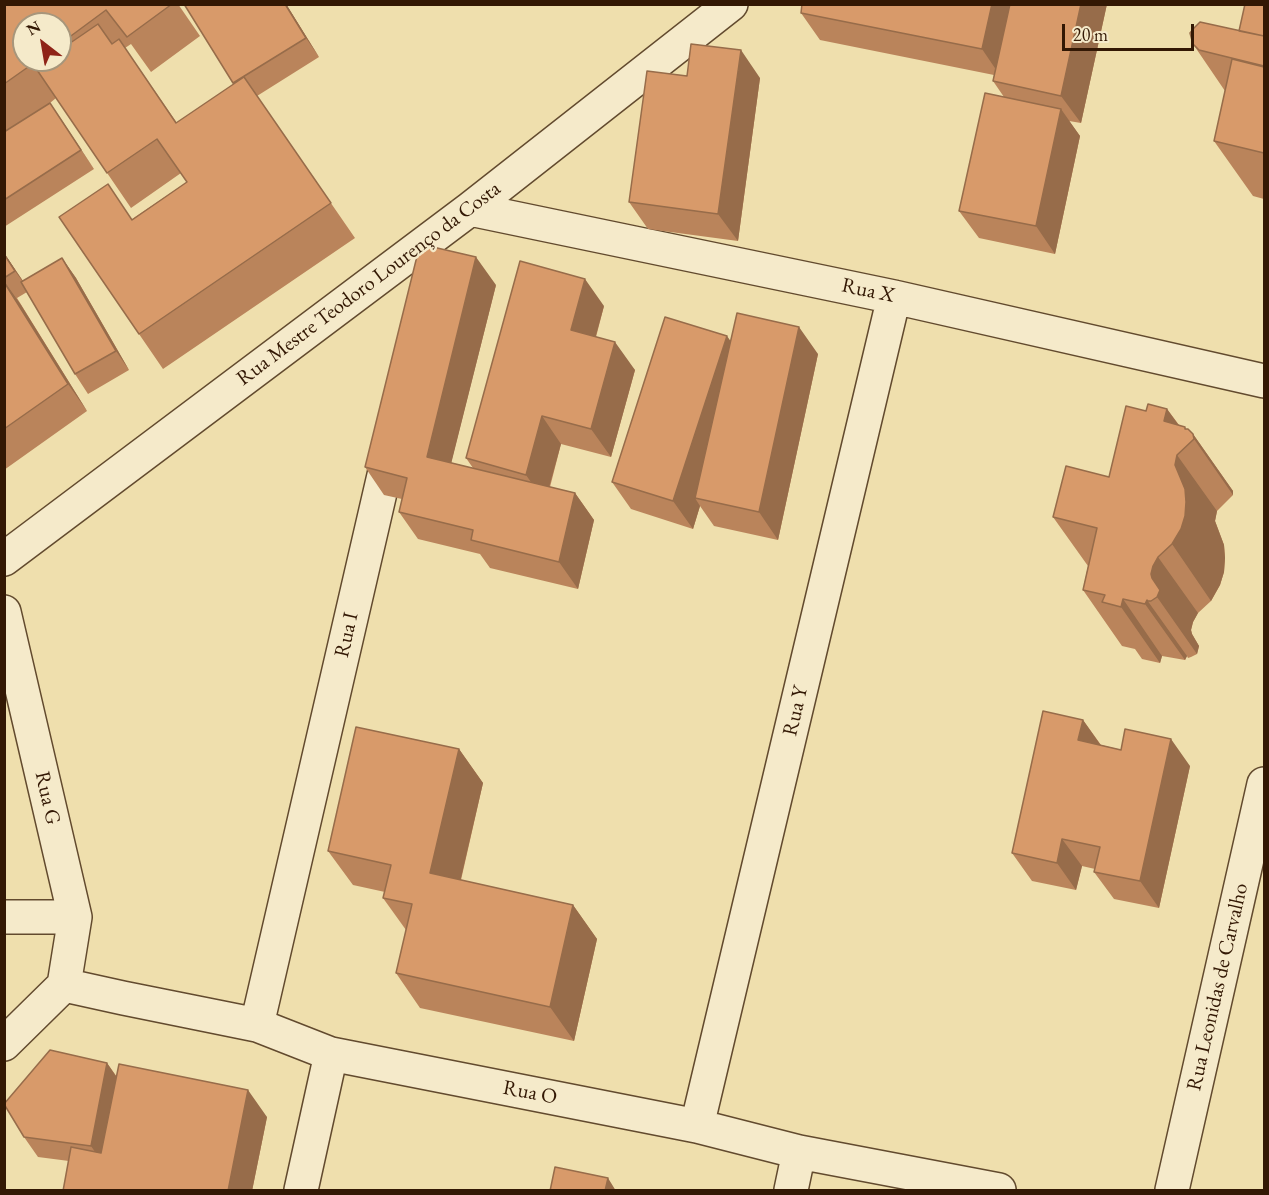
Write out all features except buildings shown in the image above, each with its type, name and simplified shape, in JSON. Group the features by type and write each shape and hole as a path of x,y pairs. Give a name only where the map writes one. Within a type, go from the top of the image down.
{"street":[{"name":"Rua Mestre Teodoro Lourenço da Costa","path":"4,559 470,209 731,4"},
{"name":"Rua X","path":"470,209 894,297 1264,381"},
{"path":"418,287 426,242"},
{"name":"Rua Y","path":"697,1126 894,297"},
{"name":"Rua I","path":"257,1025 396,422"},
{"name":"Rua G","path":"4,612 75,917 64,985"},
{"name":"Rua Leonidas de Carvalho","path":"1172,1191 1264,784"},
{"path":"4,917 75,917"},
{"path":"4,1044 64,985"},
{"name":"Rua O","path":"64,985 257,1025 331,1054 697,1126 799,1152 999,1191"},
{"path":"301,1191 331,1054"},
{"path":"791,1191 799,1152"}]}
